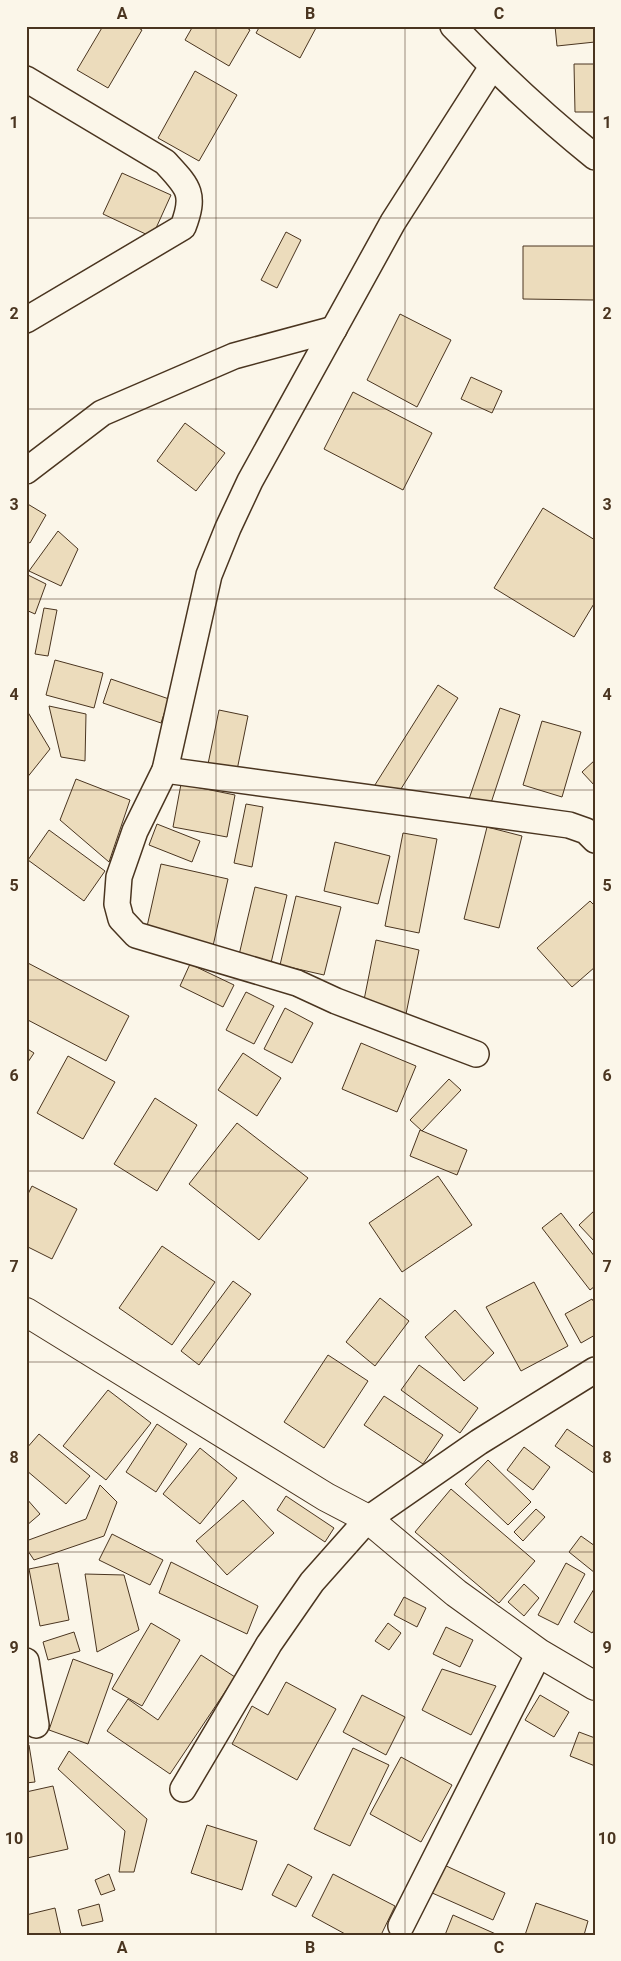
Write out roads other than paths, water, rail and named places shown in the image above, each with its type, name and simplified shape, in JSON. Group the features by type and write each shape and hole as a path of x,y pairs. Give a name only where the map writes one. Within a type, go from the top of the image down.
{"street":[{"path":"453,26 492,67 551,122 595,157"},
{"path":"476,1054 336,1002 297,984 136,935 121,919 117,904 119,876 135,831 165,770 209,575 250,481 393,222 492,67"},
{"path":"26,78 165,162 180,179 190,195 189,211 183,227 26,320"},
{"path":"26,471 102,413 234,356 334,329"},
{"path":"165,770 569,825 586,831 595,840"},
{"path":"26,1312 318,1492 368,1519 456,1593 539,1653 595,1686"},
{"path":"183,1789 274,1636 312,1582 368,1519 479,1442 595,1370"},
{"path":"402,1926 539,1653"},
{"path":"26,1661 36,1725"}]}
